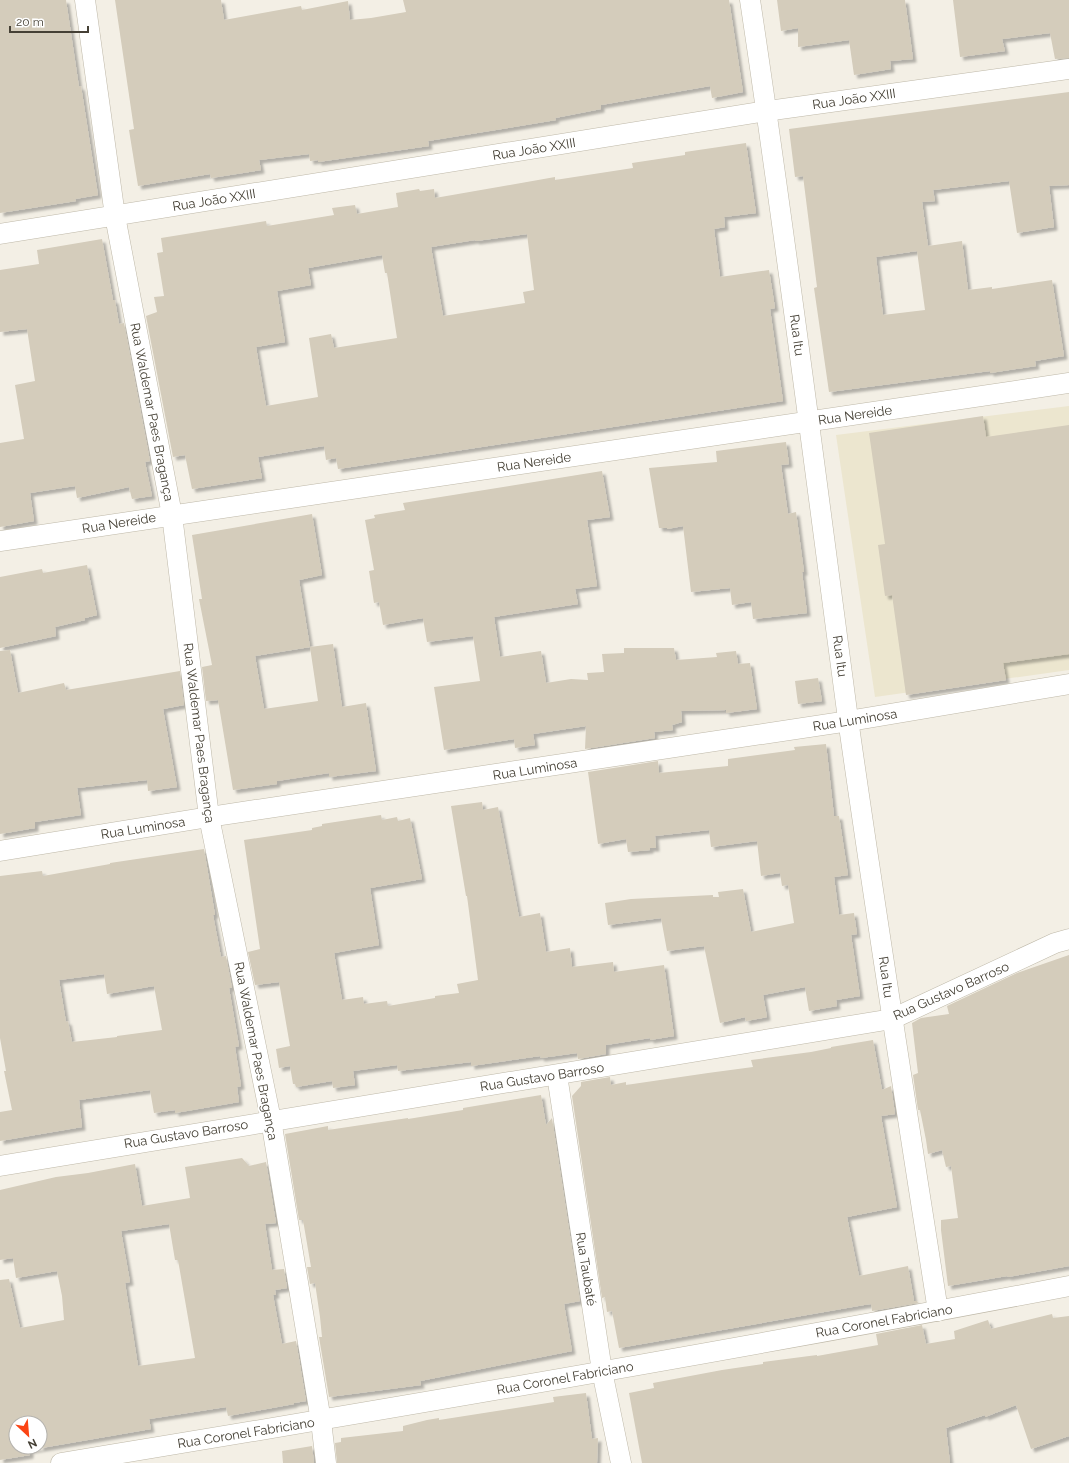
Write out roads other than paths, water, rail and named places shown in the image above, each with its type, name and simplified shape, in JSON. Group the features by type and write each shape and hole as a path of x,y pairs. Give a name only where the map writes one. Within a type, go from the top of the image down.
{"street":[{"name":"Rua Waldemar Paes Bragança","path":"86,0 115,216 172,514 209,817 271,1120 321,1421 326,1463"},
{"name":"Rua Itu","path":"750,0 767,111 849,722 892,1019 938,1311"},
{"name":"Rua João XXIII","path":"0,234 767,111 1069,69"},
{"name":"Rua Nereide","path":"0,541 172,514 1069,383"},
{"name":"Rua Luminosa","path":"0,851 209,817 849,722 1069,684"},
{"name":"Rua Gustavo Barroso","path":"0,1166 271,1120 557,1075 892,1019 1055,943 1069,939"},
{"name":"Rua Taubaté","path":"557,1075 602,1371 621,1463"},
{"name":"Rua Coronel Fabriciano","path":"61,1463 321,1421 938,1311 1069,1286"}]}
